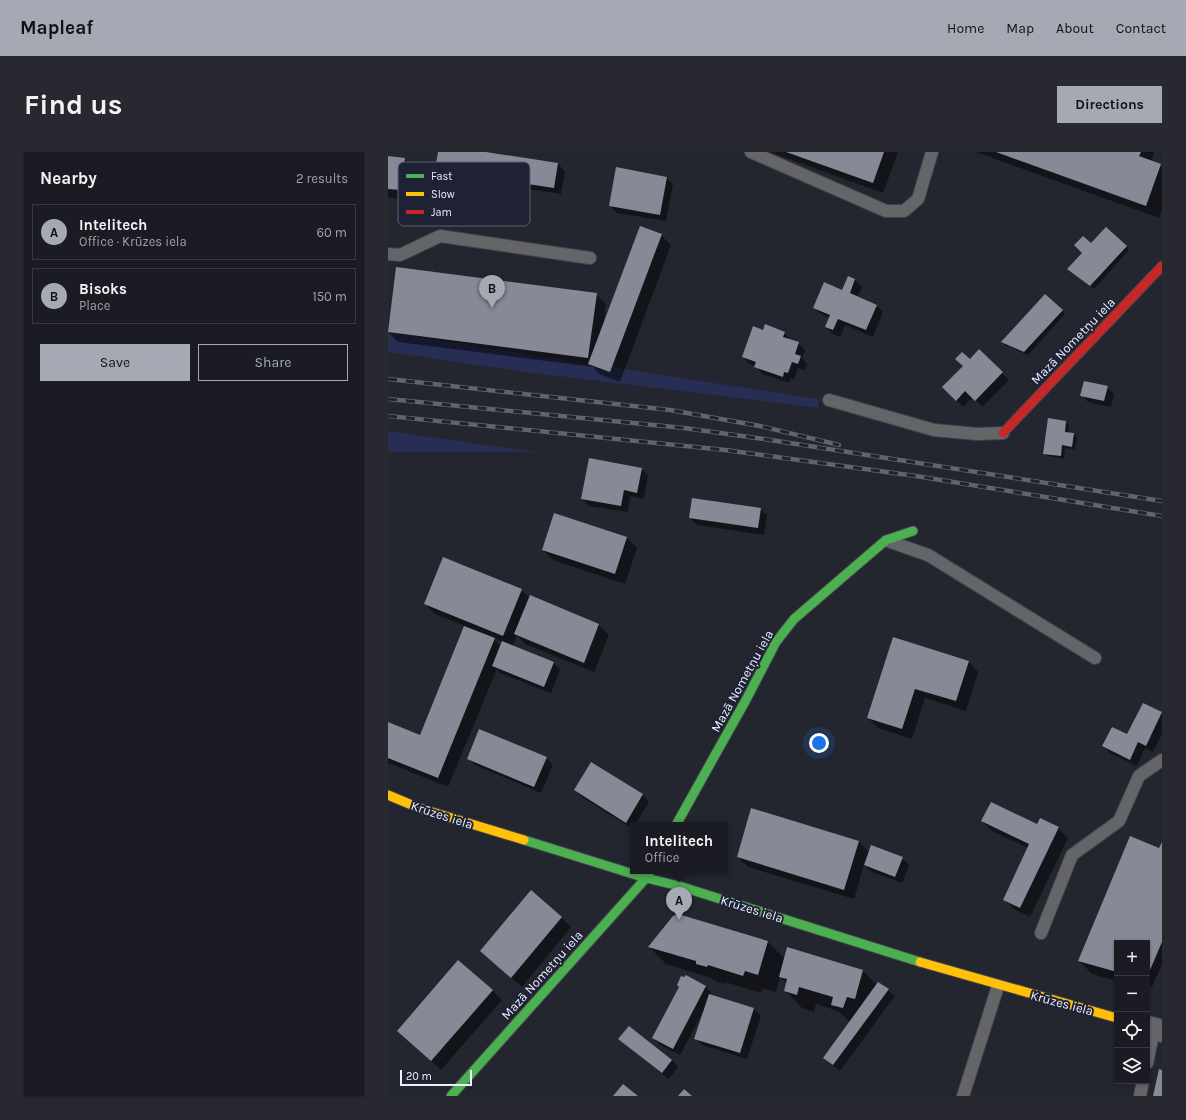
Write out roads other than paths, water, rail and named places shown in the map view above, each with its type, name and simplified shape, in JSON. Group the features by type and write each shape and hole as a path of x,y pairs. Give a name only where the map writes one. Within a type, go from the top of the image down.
{"street":[{"name":"Mazā Nometņu iela","path":"1003,433 1162,266"},
{"name":"Mazā Nometņu iela","path":"678,822 747,698 776,642 794,619 886,540 913,531"},
{"name":"Krūzes iela","path":"388,795 418,808 630,870"},
{"name":"Mazā Nometņu iela","path":"451,1096 648,875"},
{"name":"Krūzes iela","path":"648,875 998,986 1114,1017"}],"lane":[{"path":"751,152 886,211 904,211 918,199 932,152"},
{"path":"388,254 400,255 440,236 590,258"},
{"path":"829,400 934,430 977,434 1003,433"},
{"path":"886,540 928,555 1095,658"},
{"path":"1041,933 1072,855 1119,821 1139,776 1162,760"},
{"path":"963,1096 998,986"},
{"path":"1150,1048 1154,1029"},
{"path":"1140,1096 1142,1084"}],"railway":[{"path":"388,379 670,410 760,426 839,445"},
{"path":"388,399 684,428 764,439 1162,501"},
{"path":"388,416 725,450 916,476 1162,516"}],"place":[{"name":"Bisoks","path":"492,308"},
{"name":"Intelitech","path":"679,920"}]}
